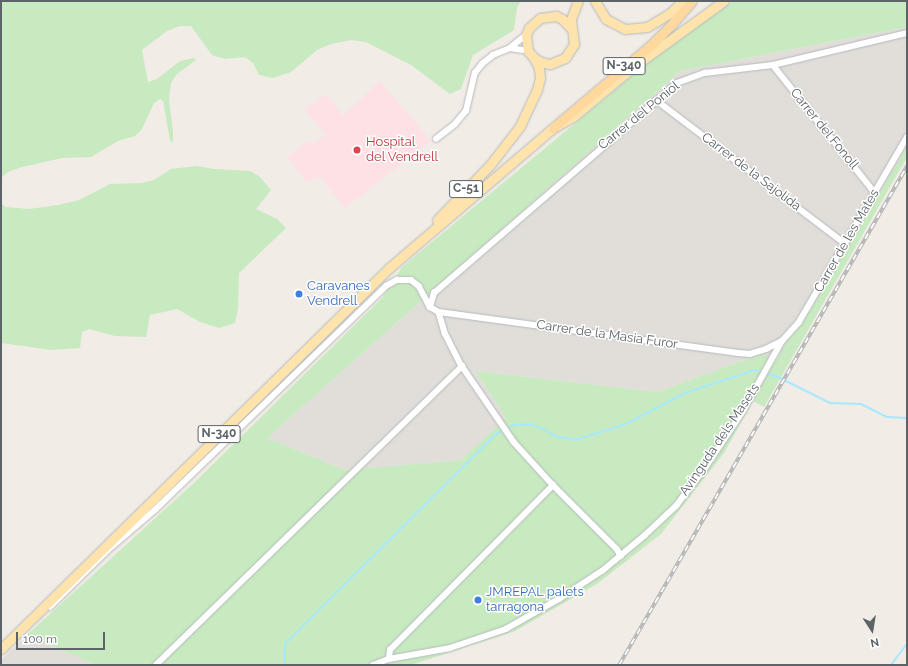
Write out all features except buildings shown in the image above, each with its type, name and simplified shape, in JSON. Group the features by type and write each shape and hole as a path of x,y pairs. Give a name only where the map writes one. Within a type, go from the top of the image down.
{"highway":[{"name":"N-340","path":"553,128 652,44 692,1"}],"main road":[{"path":"556,16 567,23 571,28 574,36 574,44 571,52 565,58 550,64 541,62 531,54 526,35 534,22 548,16 556,16 569,10 572,1"},
{"path":"571,28 573,12 578,1"},
{"path":"595,1 606,19 625,29 647,27 669,14 683,1"},
{"path":"553,128 574,116 633,67 724,1"},
{"name":"C-51","path":"426,236 436,220 508,143 520,126 537,90 539,68 531,54"},
{"name":"N-340","path":"1,649 383,274 553,128"}],"street":[{"name":"Carrer del Poniol","path":"430,307 434,293 677,83 705,73 773,66 907,33"},
{"path":"436,139 456,124 466,111 475,73 492,55 510,48 526,35"},
{"path":"510,48 531,54"},
{"name":"Carrer del Fonoll","path":"773,66 875,193"},
{"name":"Carrer de la Sajolida","path":"656,100 846,244"},
{"name":"Carrer de les Mates","path":"782,341 799,322 846,244 907,137"},
{"path":"15,635 34,622 108,550 156,509 386,286 397,280 411,280 419,286 430,307"},
{"name":"Carrer de la Masia Furor","path":"430,307 439,312 738,353 750,354 766,349 782,341"},
{"path":"439,312 445,333 462,366 502,426 553,485 617,549 621,556"},
{"name":"Avinguda dels Masets","path":"373,665 389,659 450,648 506,629 559,599 621,556 676,506 705,468 743,411 782,341"},
{"path":"156,665 462,366"},
{"path":"389,659 390,650 553,485"}],"shaded area":[{"path":"907,27 907,147 804,321 784,346 774,362 765,354 730,365 658,392 475,371 506,418 461,460 345,470 267,438 680,71"},
{"name":"Hospital del Vendrell","path":"380,81 431,141 345,208 320,177 307,182 287,157 307,141 313,144 326,134 304,110 326,94 343,116"},
{"path":"27,635 96,665 1,665 1,660"}],"green space":[{"path":"1,1 521,1 517,7 514,30 473,55 461,89 450,94 411,65 366,42 351,40 331,44 317,50 291,72 273,78 259,75 253,63 245,57 225,59 212,55 191,26 180,26 167,31 142,50 148,82 157,79 180,61 194,58 196,60 177,74 171,83 169,100 173,143 170,140 163,101 160,99 154,103 142,129 135,136 118,141 91,157 62,158 22,167 8,172 1,178"},
{"path":"733,1 907,1 907,27 680,71 267,438 345,470 461,460 506,418 475,371 658,392 730,365 765,354 775,362 784,346 804,321 907,147 907,157 764,407 753,401 724,453 661,534 597,584 515,631 411,665 96,665 27,635 195,482 382,298 402,267 651,60"},
{"path":"196,166 214,169 250,171 259,176 271,190 256,209 277,219 286,228 239,273 238,309 235,323 219,328 200,322 177,309 150,315 146,337 115,336 89,329 82,332 80,348 52,350 1,343 1,203 6,207 29,209 58,205 79,200 110,184 142,183 154,180 171,169"}],"waterway":[{"path":"285,665 285,644 496,434 514,425 528,424 539,427 555,436 575,440 626,424 685,393 755,370 778,377 830,403 861,404 886,417 907,418"},
{"path":"891,665 907,644"}],"railway":[{"path":"619,665 907,166"}],"place":[{"name":"Hospital del Vendrell","path":"357,150"},
{"name":"Caravanes Vendrell","path":"299,294"},
{"name":"JMREPAL palets tarragona","path":"478,600"}]}
